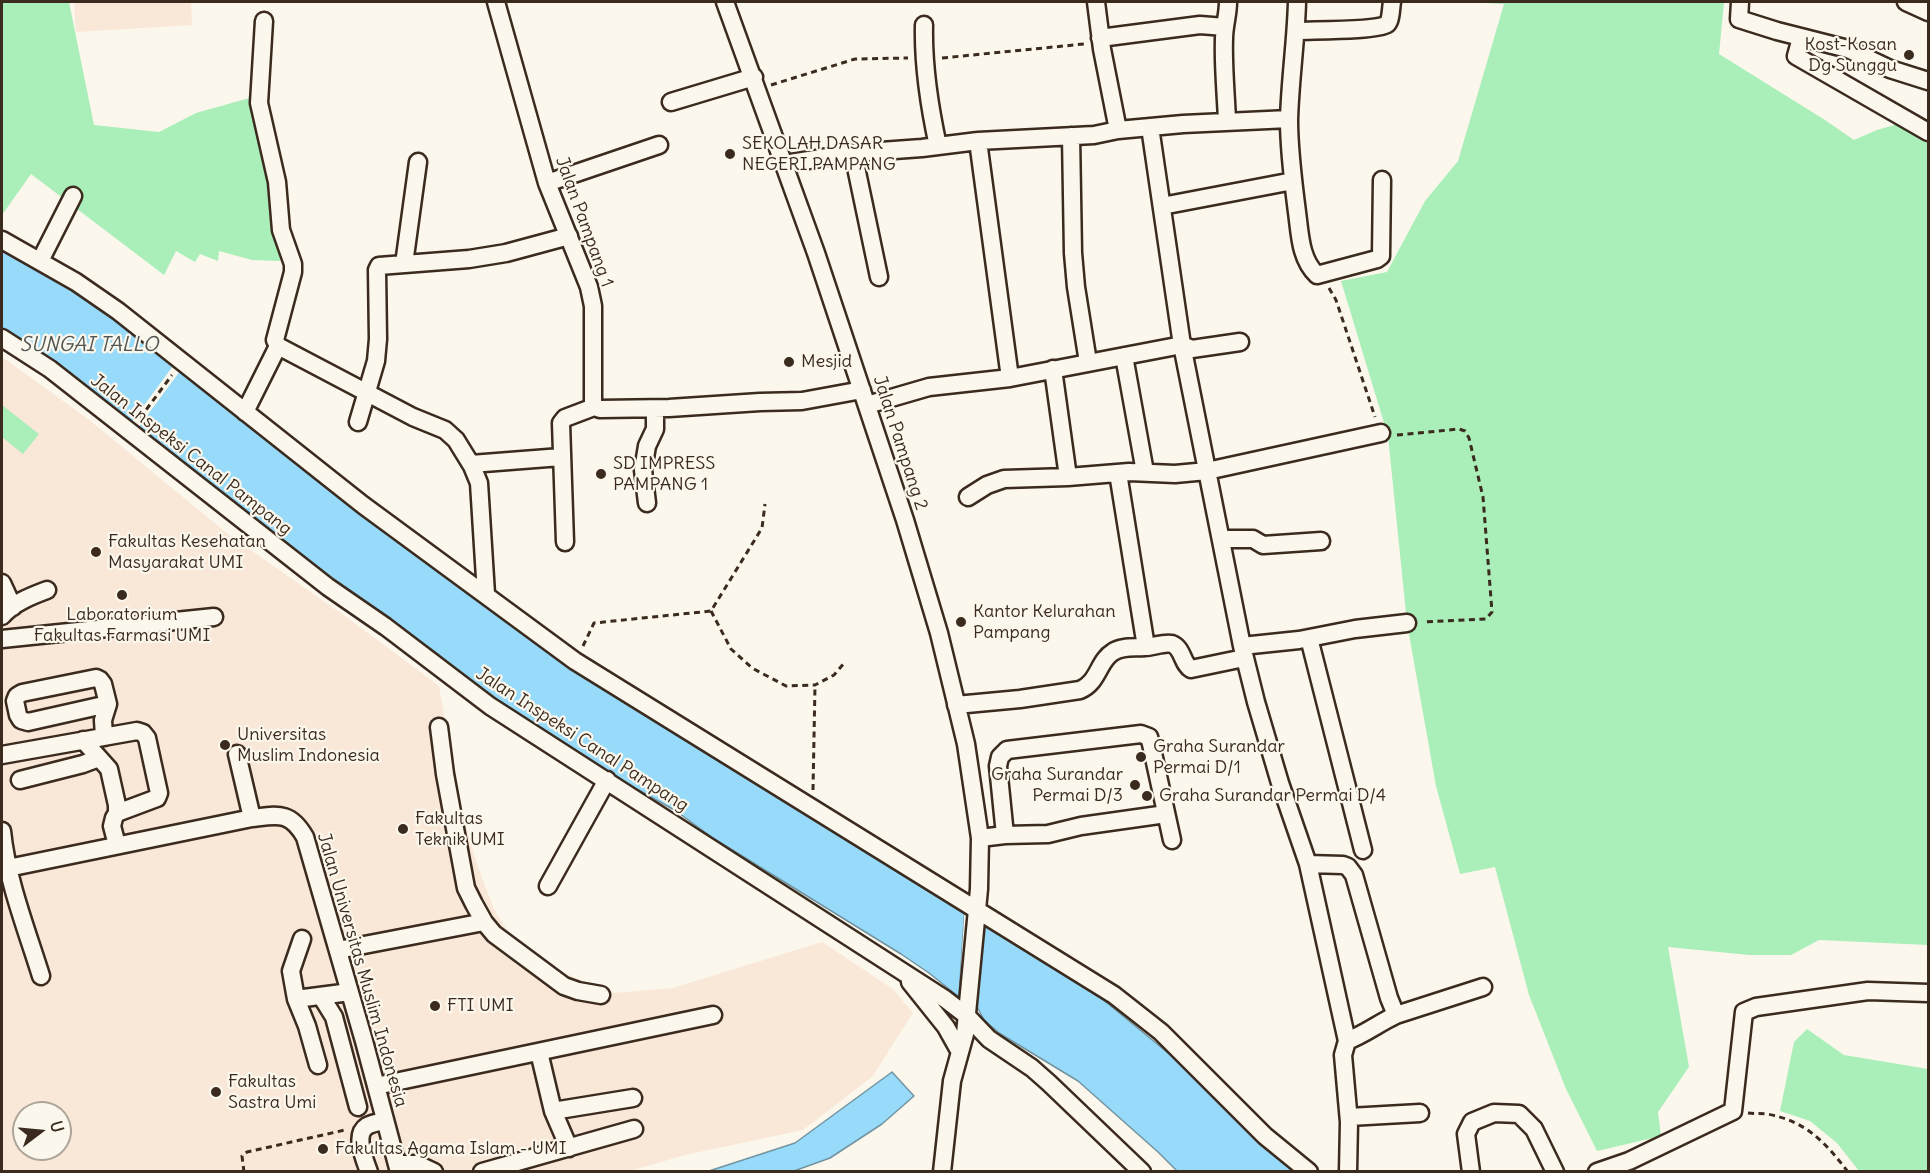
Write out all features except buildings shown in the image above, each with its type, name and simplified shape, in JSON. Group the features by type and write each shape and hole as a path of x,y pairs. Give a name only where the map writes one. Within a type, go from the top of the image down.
{"street":[{"name":"Jalan Pampang 1","path":"496,2 547,183 569,236 593,306 594,407"},
{"name":"Jalan Pampang 2","path":"725,2 754,77 865,397 939,633 966,744 980,838 979,889 967,1016 950,1097 942,1172"},
{"path":"1096,2 1100,38 1118,130"},
{"path":"1227,121 1224,49 1228,2"},
{"path":"1297,2 1289,119 1293,181 1305,260 1317,275 1381,256 1382,180"},
{"path":"1296,31 1386,25 1389,22 1392,2"},
{"path":"1740,2 1739,20 1848,49 1890,69 1929,81"},
{"path":"1906,2 1929,12"},
{"path":"264,21 259,103 277,182 281,230 293,269 275,340 278,346 413,417 445,430 456,440 471,464 479,483 486,594"},
{"path":"924,25 923,57 926,88 938,146"},
{"path":"1100,38 1200,25 1225,27"},
{"path":"1801,38 1796,56 1929,132"},
{"path":"671,102 754,77"},
{"path":"784,164 853,153 978,141 1107,134 1118,130 1227,121 1289,119"},
{"path":"1150,127 1182,345 1243,652 1277,773 1308,864 1347,1041 1343,1054 1349,1117 1348,1172"},
{"path":"1071,136 1073,254 1088,362"},
{"path":"978,141 1010,378"},
{"path":"547,183 659,145"},
{"path":"853,153 879,278"},
{"path":"404,264 418,162"},
{"path":"1162,206 1293,181"},
{"path":"40,261 73,196"},
{"path":"358,422 376,362 378,268 381,265 440,263 497,255 569,236"},
{"path":"2,240 40,261 117,311 363,505 575,661 812,807 976,913 1108,991 1161,1032 1265,1136 1309,1172"},
{"name":"Jalan Inspeksi Canal Pampang","path":"2,338 50,369 328,587 386,627 490,706 945,999 967,1016 989,1039 1032,1068 1142,1172"},
{"path":"565,543 561,457 562,421 594,407 600,409 656,409 865,397 1010,378 1182,345 1192,349 1240,342"},
{"path":"244,412 278,346"},
{"path":"1124,356 1145,472"},
{"path":"1053,369 1068,477"},
{"path":"647,503 643,470 647,446 655,429 656,409"},
{"path":"968,497 987,485 1004,479 1207,471 1381,433"},
{"path":"471,464 561,457"},
{"path":"1118,473 1146,647"},
{"path":"1221,539 1253,539 1263,545 1321,541"},
{"path":"2,583 7,611 47,590"},
{"path":"2,639 214,617"},
{"path":"956,705 1080,690 1088,686 1112,652 1130,647 1171,644 1176,647 1186,667 1191,669 1243,652 1355,629 1407,623"},
{"path":"1309,638 1363,850"},
{"path":"104,737 103,720 108,704 103,684 96,678 22,693 15,700 18,715 21,720 28,722 108,704"},
{"path":"439,727 466,888 484,922 494,934 564,986 601,995"},
{"path":"2,755 137,730 143,733 147,738 159,793 157,798 151,802 117,813"},
{"path":"1005,835 998,766 1003,753 1007,750 1145,734 1152,744 1172,840"},
{"path":"83,740 109,769 117,805 117,813 112,826 117,845"},
{"path":"237,754 252,818"},
{"path":"20,780 99,758"},
{"path":"548,886 607,780"},
{"path":"980,838 1048,834 1081,826 1166,814"},
{"name":"Jalan Universitas Muslim Indonesia","path":"6,879 117,845 252,818 277,815 289,817 298,825 304,837 350,992 398,1168"},
{"path":"2,831 6,879 41,976"},
{"path":"1308,864 1343,865 1348,867 1354,875 1389,998 1396,1015"},
{"path":"338,950 484,922"},
{"path":"302,939 291,970 296,999 307,1026 318,1065"},
{"path":"900,970 946,1027 960,1052"},
{"path":"1347,1041 1396,1015 1484,987"},
{"path":"1597,1172 1629,1161 1733,1111 1744,1012 1756,1007 1868,991 1929,993"},
{"path":"296,999 350,992"},
{"path":"321,996 334,1017 358,1107"},
{"path":"376,1086 713,1015"},
{"path":"539,1052 553,1111 569,1148"},
{"path":"553,1111 633,1098"},
{"path":"1349,1117 1420,1113"},
{"path":"1471,1172 1466,1134 1472,1122 1494,1113 1519,1114 1534,1129 1555,1172"},
{"path":"369,1172 360,1141 361,1131 367,1126 385,1121"},
{"path":"482,1172 634,1129"},
{"path":"398,1168 417,1164 434,1172"}],"path":[{"path":"1329,288 1336,300 1381,433 1388,436 1459,429 1465,431 1469,438 1483,497 1492,612 1486,619 1407,623"},
{"path":"130,432 182,362"},
{"path":"711,611 762,528 765,504"},
{"path":"575,661 594,623 711,611"},
{"path":"711,611 731,649 752,669 786,686 815,684 834,675 844,662"},
{"path":"812,807 815,684"},
{"path":"1733,1111 1766,1114 1807,1128 1821,1139 1848,1172"},
{"path":"244,1172 241,1161 242,1156 247,1152 349,1129 361,1131"}],"shaded area":[{"path":"74,2 191,2 192,25 76,32"},
{"name":"Universitas Muslim Indonesia","path":"2,357 88,419 229,535 345,616 439,686 459,804 478,867 494,909 520,945 551,968 614,993 673,988 822,942 893,989 913,1013 872,1077 803,1130 685,1155 630,1171 2,1171"}],"green space":[{"path":"2,2 69,2 94,125 159,132 196,113 253,97 276,189 280,261 252,260 219,251 218,261 200,254 195,262 176,251 164,275 31,174 2,215"},
{"path":"1464,2 1724,2 1719,54 1854,140 1905,122 1928,139 1928,945 1819,940 1791,955 1749,955 1668,947 1689,1067 1658,1112 1661,1136 1597,1151 1566,1089 1529,995 1495,867 1460,874 1436,786 1407,623 1388,436 1341,281 1387,272 1425,201 1458,161 1504,4"},
{"path":"2,405 39,434 23,454 2,437"},
{"path":"1807,1029 1844,1055 1928,1069 1928,1171 1859,1171 1837,1143 1810,1121 1780,1111 1794,1042"}],"water":[{"name":"SUNGAI TALLO","path":"2,248 80,292 406,541 965,906 959,997 901,954 713,838 676,811 626,783 478,688 438,654 292,550 2,332"},
{"path":"983,920 1095,993 1173,1057 1297,1171 1177,1171 1078,1081 999,1033 984,1020 975,1003"},
{"path":"892,1072 914,1096 882,1124 830,1158 794,1171 709,1171 795,1143"}],"pier":[{"path":"176,362 183,367 135,432 128,427"},
{"path":"965,903 968,907 962,997 959,1000"}],"place":[{"name":"Kost-Kosan Dg Sunggu","path":"1909,55"},
{"name":"SEKOLAH DASAR NEGERI PAMPANG","path":"730,154"},
{"name":"Mesjid","path":"789,362"},
{"name":"SD IMPRESS PAMPANG 1","path":"601,474"},
{"name":"Fakultas Kesehatan Masyarakat UMI","path":"96,552"},
{"name":"Laboratorium Fakultas Farmasi UMI","path":"122,595"},
{"name":"Kantor Kelurahan Pampang","path":"961,622"},
{"name":"Universitas Muslim Indonesia","path":"225,745"},
{"name":"Graha Surandar Permai D/1","path":"1141,757"},
{"name":"Graha Surandar Permai D/3","path":"1135,785"},
{"name":"Graha Surandar Permai D/4","path":"1147,796"},
{"name":"Fakultas Teknik UMI","path":"403,829"},
{"name":"FTI UMI","path":"435,1006"},
{"name":"Fakultas Sastra Umi","path":"216,1092"},
{"name":"Fakultas Agama Islam - UMI","path":"323,1149"}]}
